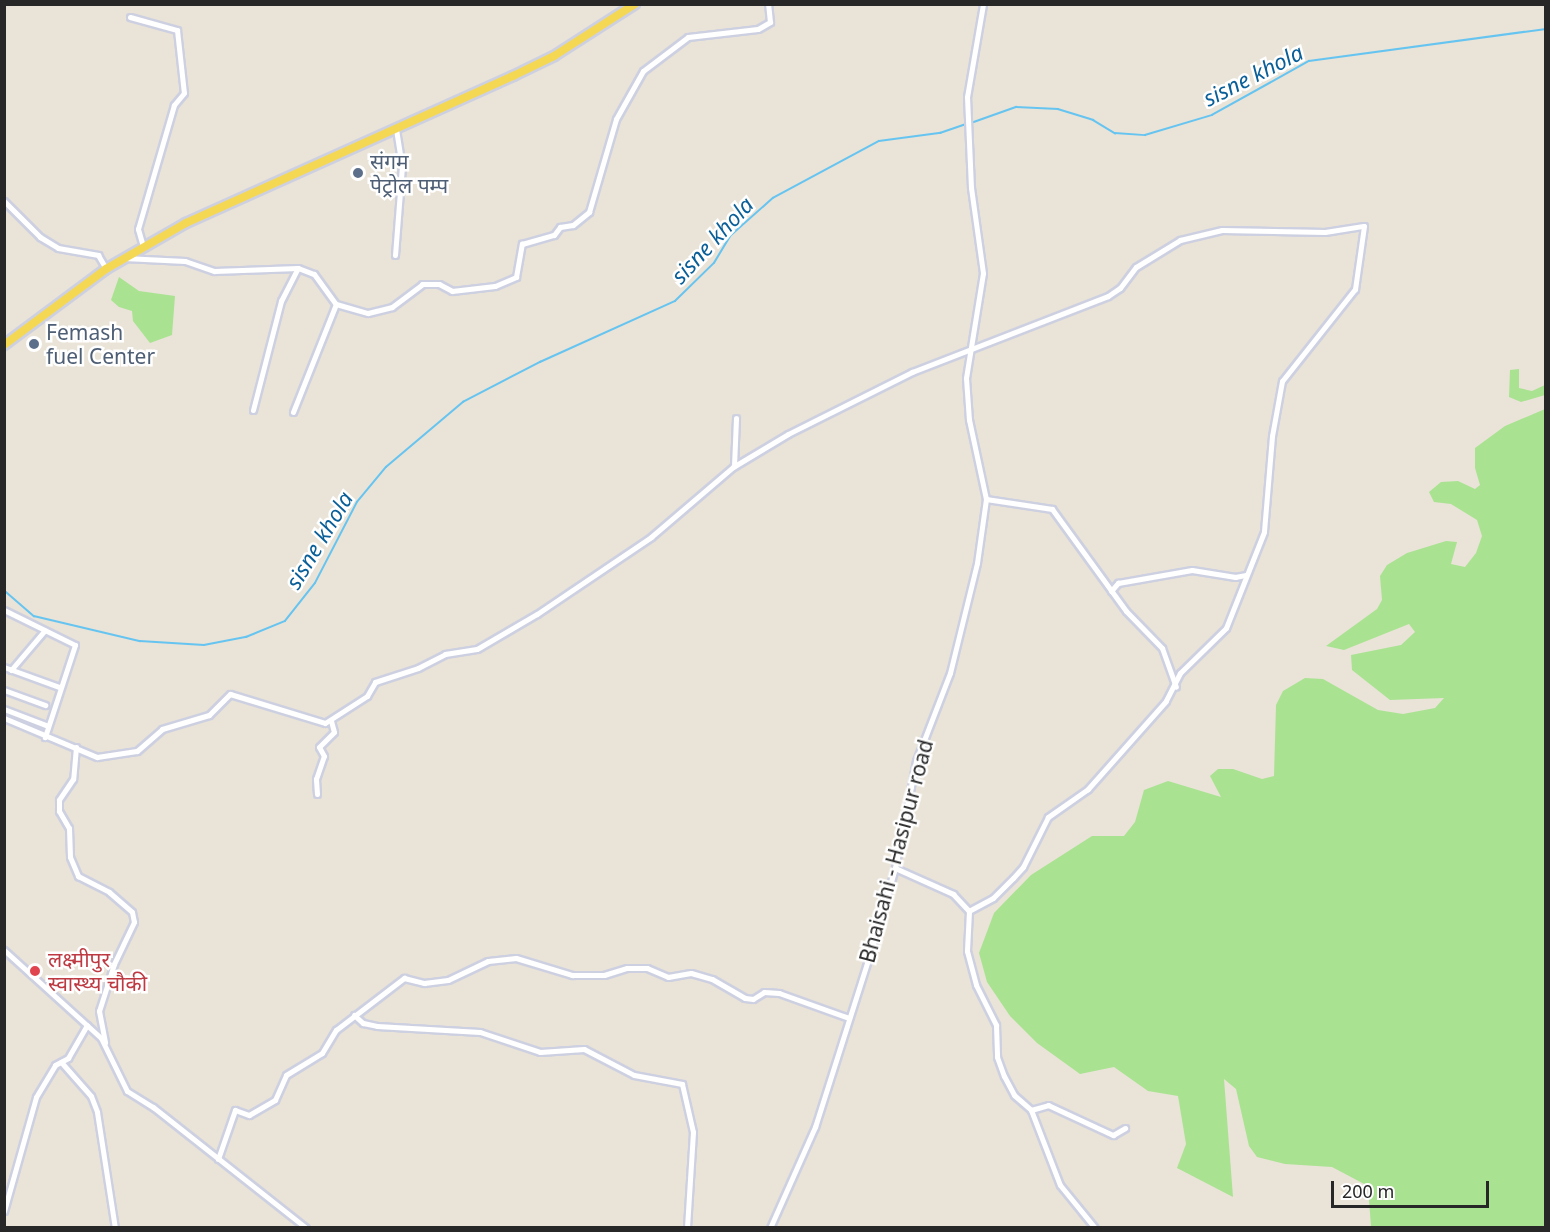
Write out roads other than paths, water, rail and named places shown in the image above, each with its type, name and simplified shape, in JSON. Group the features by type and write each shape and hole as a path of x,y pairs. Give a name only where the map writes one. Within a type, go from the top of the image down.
{"main road":[{"path":"4,345 106,269 186,223 554,56 634,4"}],"street":[{"path":"124,258 185,261 213,271 298,268 315,274 336,304 368,313 392,307 422,284 439,284 452,291 495,286 516,276 522,244 554,235 560,227 573,225 589,212 616,119 643,71 688,37 758,29 770,22 768,4"},
{"name":"Bhaisahi - Hasipur road","path":"770,1227 815,1127 895,868 915,761 960,636 986,499 969,420 966,378 983,273 968,144 967,98 983,4"},
{"path":"130,17 177,30 184,93 174,105 138,229 143,247"},
{"path":"395,255 402,167 396,129"},
{"path":"4,201 40,237 58,248 98,255 106,269"},
{"path":"4,718 97,757 137,751 162,729 209,715 230,694 317,722 331,721 367,696 375,682 418,668 446,654 477,649 537,614 651,537 733,467 788,434 912,372 969,353 1010,331 1108,296 1120,288 1136,267 1180,240 1222,230 1325,232 1364,226 1355,289 1282,381 1272,436 1264,532 1245,575 1226,628 1180,674 1176,687 1088,789 1048,817 1023,867 993,898 969,911"},
{"path":"253,410 281,301 298,268"},
{"path":"293,412 336,304"},
{"path":"733,467 736,418"},
{"path":"986,499 1052,510 1112,591 1162,648 1176,687"},
{"path":"1112,591 1118,583 1192,570 1235,577 1245,575"},
{"path":"4,610 75,645 59,687 45,737"},
{"path":"11,670 45,630"},
{"path":"4,667 59,687"},
{"path":"4,690 45,705"},
{"path":"4,709 48,726"},
{"path":"317,794 316,779 324,756 319,747 334,732 331,721"},
{"path":"76,747 73,779 59,800 58,811 69,828 70,857 78,876 109,892 132,912 134,922 114,964 99,1011 107,1051"},
{"path":"895,868 953,894 969,911 968,951 976,985 996,1025 998,1057 1014,1095 1031,1110 1060,1185 1095,1227"},
{"path":"4,950 87,1025 107,1051 127,1091 306,1227"},
{"path":"218,1159 235,1110 249,1114 275,1100 286,1075 322,1053 336,1030 404,978 424,983 448,980 488,961 516,958 572,975 604,975 627,968 647,968 668,977 691,973 735,989 745,998 753,999 764,992 779,993 849,1018"},
{"path":"354,1015 363,1023 377,1026 480,1032 540,1052 584,1048 634,1075 682,1084 693,1132 687,1227"},
{"path":"4,1211 36,1097 45,1078 61,1062 68,1059 87,1025"},
{"path":"61,1062 91,1096 97,1112 115,1227"},
{"path":"1031,1110 1048,1106 1113,1135 1125,1128"}],"waterway":[{"name":"sisne khola","path":"971,123 1016,107 1058,109 1093,120 1115,133 1145,135 1212,115 1309,61 1546,29"},
{"name":"sisne khola","path":"4,590 34,616 140,641 204,645 246,637 285,621 315,583 357,502 386,467 463,402 540,362 675,301 714,263 730,236 773,198 879,141 940,133 966,124"}],"place":[{"name":"संगम पेट्रोल पम्प","path":"358,173"},
{"name":"Femash fuel Center","path":"34,344"},
{"name":"लक्ष्मीपुर स्वास्थ्य चौकी","path":"35,971"}]}
